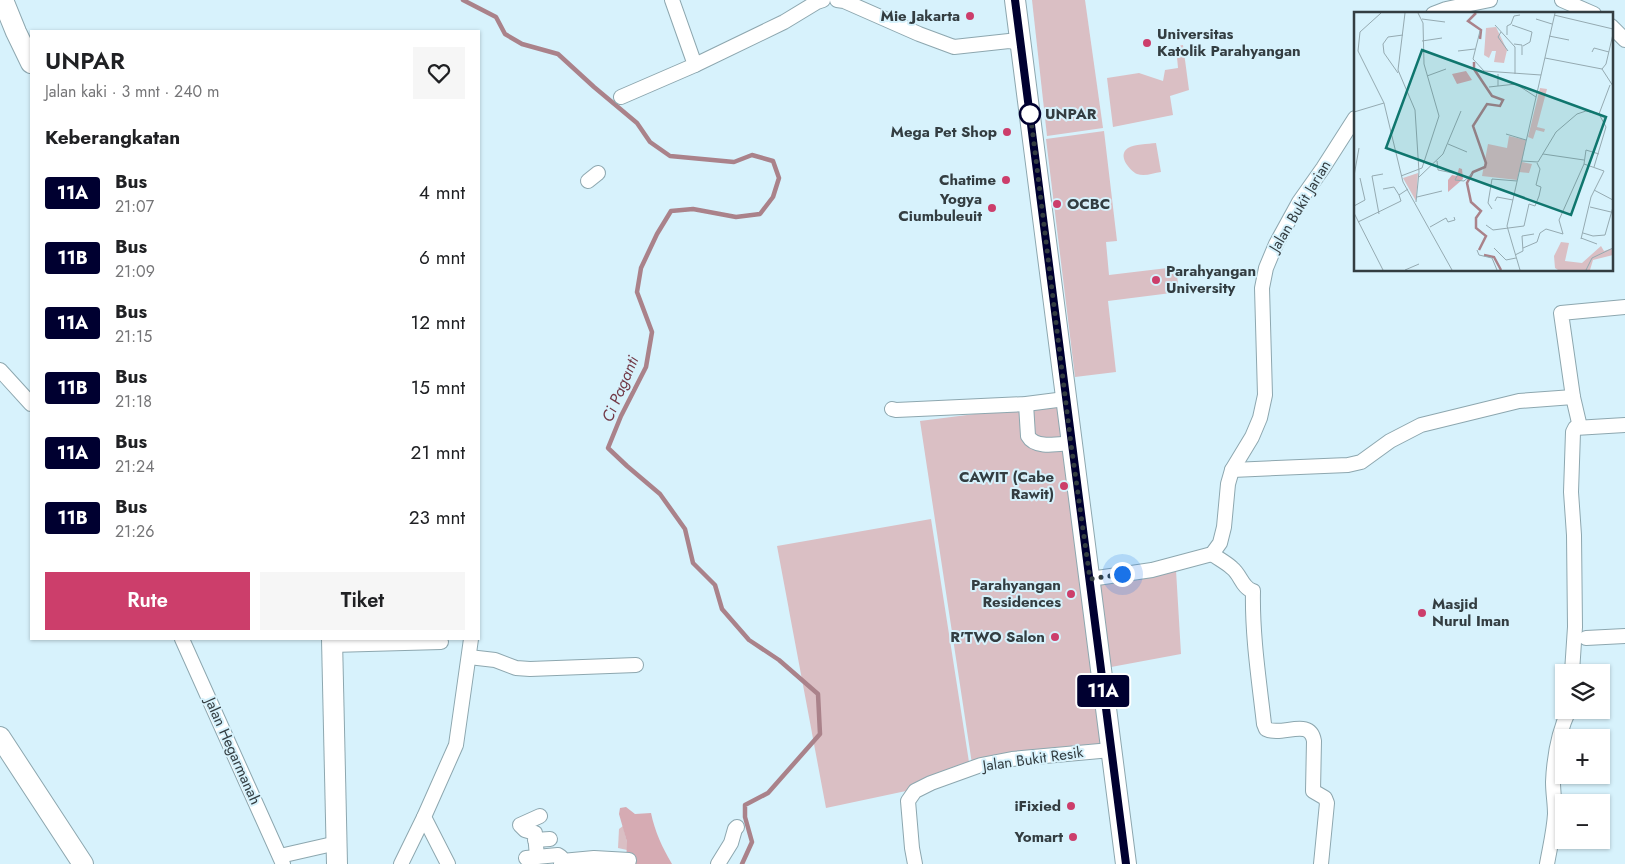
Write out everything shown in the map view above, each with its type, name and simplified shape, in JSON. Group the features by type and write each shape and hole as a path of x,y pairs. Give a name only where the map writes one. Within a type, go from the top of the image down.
{"main road":[{"path":"3,0 30,60"},
{"path":"1015,0 1126,864"},
{"path":"332,642 337,864"},
{"path":"0,738 83,864"}],"street":[{"path":"672,0 694,65"},
{"path":"621,97 784,22 823,0"},
{"path":"837,0 844,1 919,34 954,46 1009,41 1020,44"},
{"path":"1438,12 1490,0"},
{"path":"1562,0 1589,12"},
{"path":"1612,27 1625,40"},
{"name":"Jalan Bukit Jarian","path":"1212,554 1220,543 1224,527 1228,484 1232,470 1252,437 1260,418 1266,395 1262,288 1270,256 1299,202 1354,120"},
{"path":"1580,427 1573,397 1561,313 1625,307"},
{"path":"0,370 30,403"},
{"path":"1232,470 1348,465 1361,462 1390,441 1421,425 1519,401 1573,397"},
{"path":"892,409 1026,404 1065,399"},
{"path":"1026,404 1028,436 1030,440 1038,444 1071,444"},
{"path":"1573,664 1575,627 1574,535 1571,492 1573,432 1575,428 1580,427 1625,425"},
{"path":"1090,579 1152,570 1212,554 1232,568 1244,586 1248,590 1253,591 1256,657 1266,729 1274,731 1306,729 1313,734 1312,790 1325,798 1327,803 1321,864"},
{"path":"1586,638 1625,636"},
{"name":"Jalan Hegarmanah","path":"182,640 282,860"},
{"path":"401,864 456,745 471,640"},
{"path":"332,642 440,642"},
{"path":"469,658 495,660 516,668 530,669 636,665"},
{"path":"1547,864 1554,826 1553,782 1556,756 1565,719"},
{"name":"Jalan Bukit Resik","path":"915,864 908,802 915,791 931,782 981,765 1012,759 1111,750"},
{"path":"540,816 520,824 525,830 534,833 535,840 531,857 558,856 562,857 562,862 594,858 620,859 628,860 628,864"},
{"path":"424,817 448,864"},
{"path":"718,864 731,843 734,829 737,826"},
{"path":"535,840 550,839"},
{"path":"282,860 337,843"}],"shaded area":[{"path":"1032,0 1085,0 1103,128 1047,136"},
{"path":"1183,45 1189,90 1170,96 1173,115 1113,127 1107,78 1139,73 1163,81 1165,70 1178,68 1176,46"},
{"path":"1104,131 1117,241 1106,242 1109,275 1176,267 1179,292 1108,301 1116,372 1075,377 1046,139"},
{"path":"1156,143 1161,172 1143,175 1134,172 1125,162 1125,151 1128,148 1141,144"},
{"path":"1062,403 1087,584 1176,570 1181,654 1095,670 1106,745 972,764 920,421"},
{"path":"931,519 969,762 906,791 826,808 777,546"},
{"path":"626,807 635,814 651,813 659,839 672,864 626,864 627,842 619,814 620,808"},
{"path":"623,826 627,850 618,848 619,829"}],"waterway":[{"name":"Ci Paganti","path":"463,0 496,17 505,34 522,44 558,54 637,123 650,142 670,156 734,162 752,155 773,161 779,178 773,197 760,214 736,217 693,209 671,211 657,234 641,268 637,292 652,332 646,367 621,416 608,448 660,494 685,529 693,563 715,585 722,609 749,640 779,660 818,694 820,734 768,793 745,805 745,817 752,842 742,864"}],"bus line":[{"name":"11A","path":"1015,0 1126,864"}],"place":[{"name":"Mie Jakarta","path":"970,16"},
{"name":"Universitas Katolik Parahyangan","path":"1147,43"},
{"name":"UNPAR","path":"1030,114"},
{"name":"Mega Pet Shop","path":"1007,132"},
{"name":"Chatime","path":"1006,180"},
{"name":"OCBC","path":"1057,204"},
{"name":"Yogya Ciumbuleuit","path":"992,208"},
{"name":"Parahyangan University","path":"1156,280"},
{"name":"CAWIT (Cabe Rawit)","path":"1064,486"},
{"name":"Parahyangan Residences","path":"1071,594"},
{"name":"Masjid Nurul Iman","path":"1422,613"},
{"name":"R'TWO Salon","path":"1055,637"},
{"name":"iFixied","path":"1071,806"},
{"name":"Yomart","path":"1073,837"}],"route":[{"path":"1030,114 1030,111 1064,391 1090,579 1122,574"}]}
